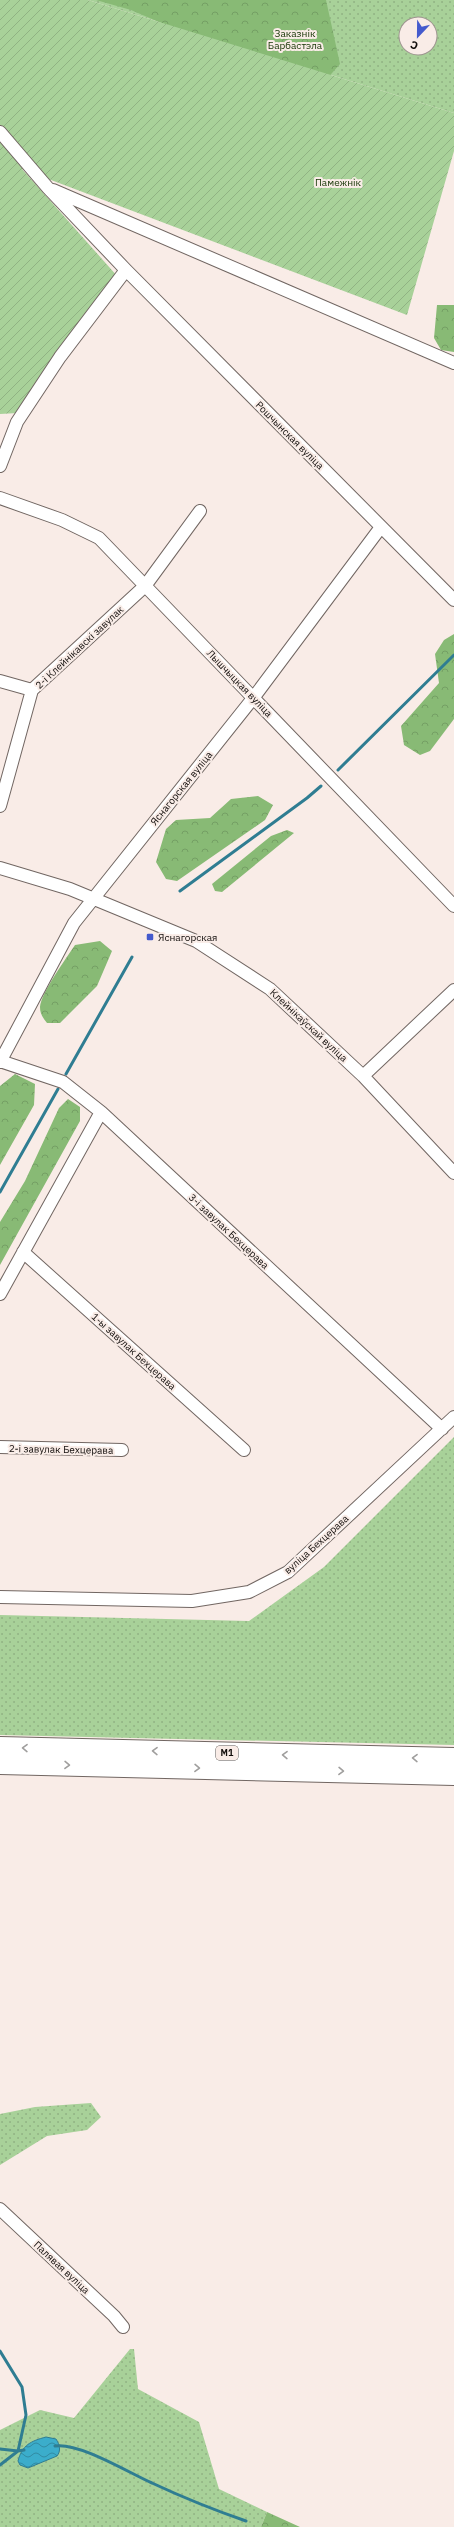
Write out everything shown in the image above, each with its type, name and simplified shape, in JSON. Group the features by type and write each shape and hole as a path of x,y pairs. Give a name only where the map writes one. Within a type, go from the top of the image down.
{"highway":[{"name":"М1","path":"0,1748 454,1759"},
{"name":"М1","path":"0,1763 454,1774"}],"street":[{"name":"Рошчынская вуліца","path":"0,132 48,188 126,270 454,600"},
{"path":"48,188 454,363"},
{"path":"0,466 17,422 60,357 126,270"},
{"name":"Лышчыцкая вуліца","path":"0,498 62,520 99,538 454,906"},
{"name":"2-і Клейнікавскі завулак","path":"0,806 32,690 145,586 200,511"},
{"name":"Яснагорская вуліца","path":"0,1061 74,923 254,697 381,527"},
{"path":"0,681 32,690"},
{"name":"Клейнікаўскай вуліца","path":"0,868 93,898 196,941 270,989 363,1076 454,1173"},
{"path":"363,1076 454,990"},
{"name":"3-і завулак Бехцерава","path":"0,1061 63,1082 101,1112 442,1429"},
{"path":"0,1294 101,1112"},
{"name":"1-ы завулак Бехцерава","path":"23,1252 244,1450"},
{"name":"вуліца Бехцерава","path":"0,1597 192,1601 248,1592 288,1572 454,1417"},
{"name":"2-і завулак Бехцерава","path":"0,1447 122,1450"},
{"name":"Палявая вуліца","path":"0,2209 114,2316 123,2327"}],"green space":[{"name":"Памежнік","path":"0,0 88,0 454,113 454,151 407,315 22,169 118,277 18,413 0,414"},
{"path":"88,0 454,0 454,113"},
{"name":"Заказнік Барбастэла","path":"96,0 326,0 340,64 317,90 131,10"},
{"path":"437,305 454,305 454,352 441,350 434,338"},
{"path":"454,634 454,719 430,751 420,755 404,745 401,726 439,683 435,654 444,640"},
{"path":"258,796 273,805 265,820 177,881 166,879 156,862 166,829 176,820 210,818 231,799"},
{"path":"287,830 294,833 222,892 215,891 212,884 271,836"},
{"path":"100,941 112,951 97,986 60,1023 47,1023 43,1018 40,1007 41,1001 49,984 75,945"},
{"path":"15,1074 35,1084 34,1105 0,1165 0,1086"},
{"path":"68,1099 80,1107 80,1121 0,1265 0,1222 25,1181 59,1108"},
{"path":"454,1437 454,1745 0,1735 0,1615 249,1621 324,1567"},
{"path":"91,2103 101,2117 87,2130 47,2136 0,2165 0,2114 35,2107"},
{"path":"130,2349 134,2349 138,2389 199,2422 219,2489 267,2512 261,2527 0,2527 0,2430 40,2410 74,2418"},
{"path":"267,2512 300,2527 261,2527"}],"water":[{"path":"46,2437 56,2439 59,2446 57,2456 28,2468 20,2465 18,2461 25,2447 36,2440"}],"waterway":[{"path":"338,770 454,655"},
{"path":"180,891 307,798 321,786"},
{"path":"66,1074 132,957"},
{"path":"0,1192 58,1089"},
{"path":"0,2351 22,2387 26,2415 18,2451 24,2450"},
{"path":"55,2446 65,2446 90,2453 175,2493 246,2521"},
{"path":"0,2449 18,2451 0,2465"}],"place":[{"name":"Яснагорская","path":"150,937"}]}
